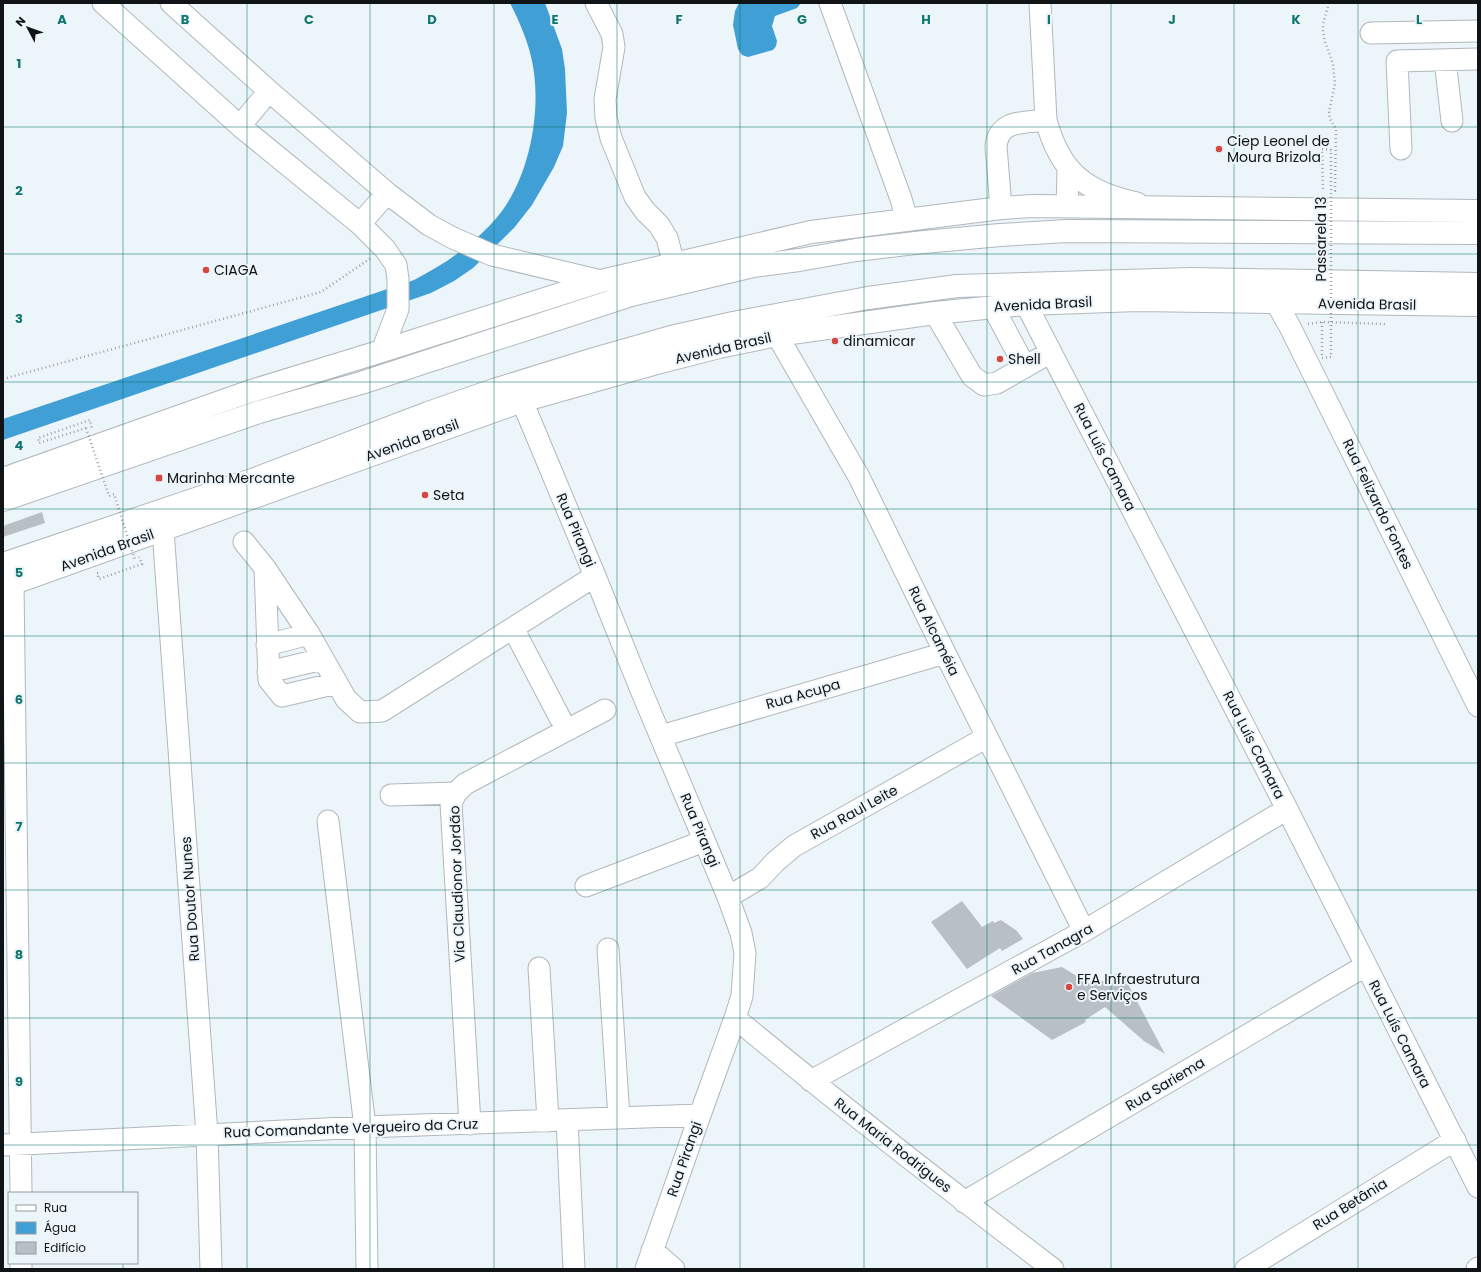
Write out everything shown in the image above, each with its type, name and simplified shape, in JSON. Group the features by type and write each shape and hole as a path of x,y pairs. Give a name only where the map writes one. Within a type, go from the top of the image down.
{"highway":[{"path":"3,479 248,392 601,282 811,232 1001,208 1033,206 1478,211"},
{"path":"3,500 259,412 361,383 578,311 630,295 753,266 924,242 1067,231 1478,233"},
{"path":"777,335 844,314 938,301 1039,292 1144,288 1191,279"},
{"name":"Avenida Brasil","path":"3,564 255,479 494,390 671,337 733,323 868,298 957,286 1191,279 1478,284"},
{"name":"Avenida Brasil","path":"8,585 134,550 163,530 522,401 657,363 719,347 777,335 935,313 1026,304 1138,300 1478,305"}],"street":[{"path":"103,3 240,126 360,224 385,249 396,265 398,279 398,309 382,351"},
{"path":"171,3 269,91 387,193 429,225 453,238 492,254 601,282"},
{"path":"596,3 612,34 614,46 605,99 606,118 611,138 635,197 645,211 659,225 667,238 674,264"},
{"path":"830,3 908,220"},
{"path":"1040,3 1046,120 1059,155 1068,169 1086,184 1106,195 1157,207"},
{"path":"1371,33 1478,31"},
{"path":"1401,149 1398,62 1478,59"},
{"path":"1445,60 1452,121"},
{"path":"240,126 269,91"},
{"path":"1001,208 996,146 997,138 1001,130 1009,125 1046,120"},
{"path":"1067,206 1068,169"},
{"path":"360,224 387,193"},
{"name":"Rua Felizardo Fontes","path":"1276,302 1290,327 1478,706"},
{"name":"Rua Luís Camara","path":"1026,304 1287,809 1478,1187"},
{"path":"993,307 1025,368"},
{"path":"935,313 972,376 984,385 997,383 1051,352"},
{"name":"Rua Alcaméia","path":"777,335 859,477 1084,931"},
{"name":"Rua Pirangi","path":"522,401 728,897 741,932 745,953 742,996 649,1260"},
{"name":"Rua Doutor Nunes","path":"163,530 207,1134 211,1269"},
{"path":"244,542 265,568 309,634 346,699 360,712 382,711 595,576"},
{"path":"265,568 268,680 282,696 336,683"},
{"path":"8,585 12,1144 21,1192"},
{"path":"513,628 560,718"},
{"path":"267,645 309,634"},
{"name":"Rua Acupa","path":"660,736 945,653"},
{"path":"268,672 323,659"},
{"name":"Via Claudionor Jordão","path":"470,1124 451,803 456,793 465,784 605,710"},
{"name":"Rua Raul Leite","path":"728,897 760,878 775,862 794,846 987,737"},
{"path":"392,795 456,793"},
{"name":"Rua Tanagra","path":"811,1081 1084,931 1287,809"},
{"path":"328,821 365,1127 367,1269"},
{"path":"586,886 704,841"},
{"path":"608,949 619,1118"},
{"name":"Rua Sariema","path":"964,1202 1365,966"},
{"path":"539,968 558,1121 574,1269"},
{"name":"Rua Maria Rodrigues","path":"735,1018 811,1081 964,1202 1053,1269"},
{"name":"Rua Comandante Vergueiro da Cruz","path":"12,1144 365,1127 700,1115"},
{"name":"Rua Betânia","path":"1246,1269 1455,1140"},
{"path":"649,1260 674,1269"}],"path":[{"name":"Passarela 13","path":"1329,3 1323,24 1323,32 1333,64 1335,84 1329,112 1330,119 1336,129 1335,191 1323,191 1322,150 1330,150 1331,357 1322,358 1322,322 1387,324"},
{"path":"3,379 321,292 385,249"},
{"path":"97,446 90,420 38,438 39,443 86,428 109,496 114,494 134,550 142,564 99,579 97,573 105,570"}],"water":[{"path":"510,3 545,3 562,49 565,69 567,113 563,146 554,167 532,205 514,228 473,268 454,281 431,293 3,440 3,419 414,280 450,259 473,242 493,222 512,196 520,179 531,142 535,103 533,66 524,33"},
{"path":"739,3 801,3 797,8 775,16 772,26 777,41 773,50 748,57 742,55 738,49 733,25 735,11"}],"building":[{"path":"42,512 45,523 3,537 3,526"},
{"path":"962,901 982,927 993,921 994,923 1001,920 1017,931 1023,939 1002,951 1000,948 967,969 931,922"},
{"path":"1062,967 1093,986 1121,971 1165,1054 1144,1041 1105,1007 1085,1020 1086,1022 1052,1040 991,996 1032,973"}],"place":[{"name":"Ciep Leonel de Moura Brizola","path":"1219,149"},
{"name":"CIAGA","path":"206,270"},
{"name":"dinamicar","path":"835,341"},
{"name":"Shell","path":"1000,359"},
{"name":"Marinha Mercante","path":"159,478"},
{"name":"Seta","path":"425,495"},
{"name":"FFA Infraestrutura e Serviços","path":"1069,987"}]}
